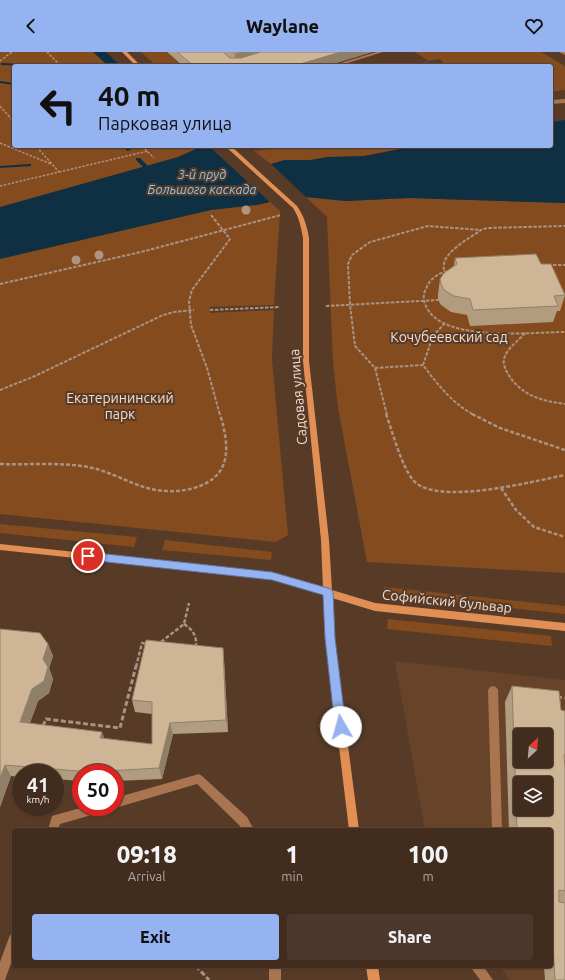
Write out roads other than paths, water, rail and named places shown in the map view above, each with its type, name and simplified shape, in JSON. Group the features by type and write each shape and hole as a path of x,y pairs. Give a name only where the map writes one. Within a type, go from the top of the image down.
{"main road":[{"path":"124,52 137,64"},
{"name":"Садовая улица","path":"230,148 299,212 306,238 306,361 325,540 330,638 354,828"},
{"name":"Софийский бульвар","path":"0,547 272,576 375,606 565,627"},
{"path":"372,968 374,980"}],"street":[{"path":"340,64 382,52"},
{"path":"561,52 565,54"},
{"path":"553,102 565,101"},
{"path":"493,690 497,828"},
{"path":"124,800 199,779 247,828"},
{"path":"54,828 56,820 72,815"},
{"path":"0,978 12,945"},
{"path":"275,968 275,980"},
{"path":"478,968 487,980"}],"water":[{"path":"93,52 106,52 119,64 106,64"},
{"path":"565,120 565,203 409,198 346,201 306,197 271,164 285,160 311,160 327,157 364,156 406,148 553,148 553,122"},
{"name":"3-й пруд Большого каскада","path":"195,148 211,148 270,202 257,205 211,210 0,259 0,207 178,157 196,149"}],"waterway":[{"path":"2,64 12,64"},
{"path":"0,82 12,84"},
{"path":"138,159 145,166"},
{"path":"0,167 29,165"}],"park label":[{"name":"Кочубеевский сад","path":"449,337"},
{"name":"Екатерининский парк","path":"120,406"}]}
